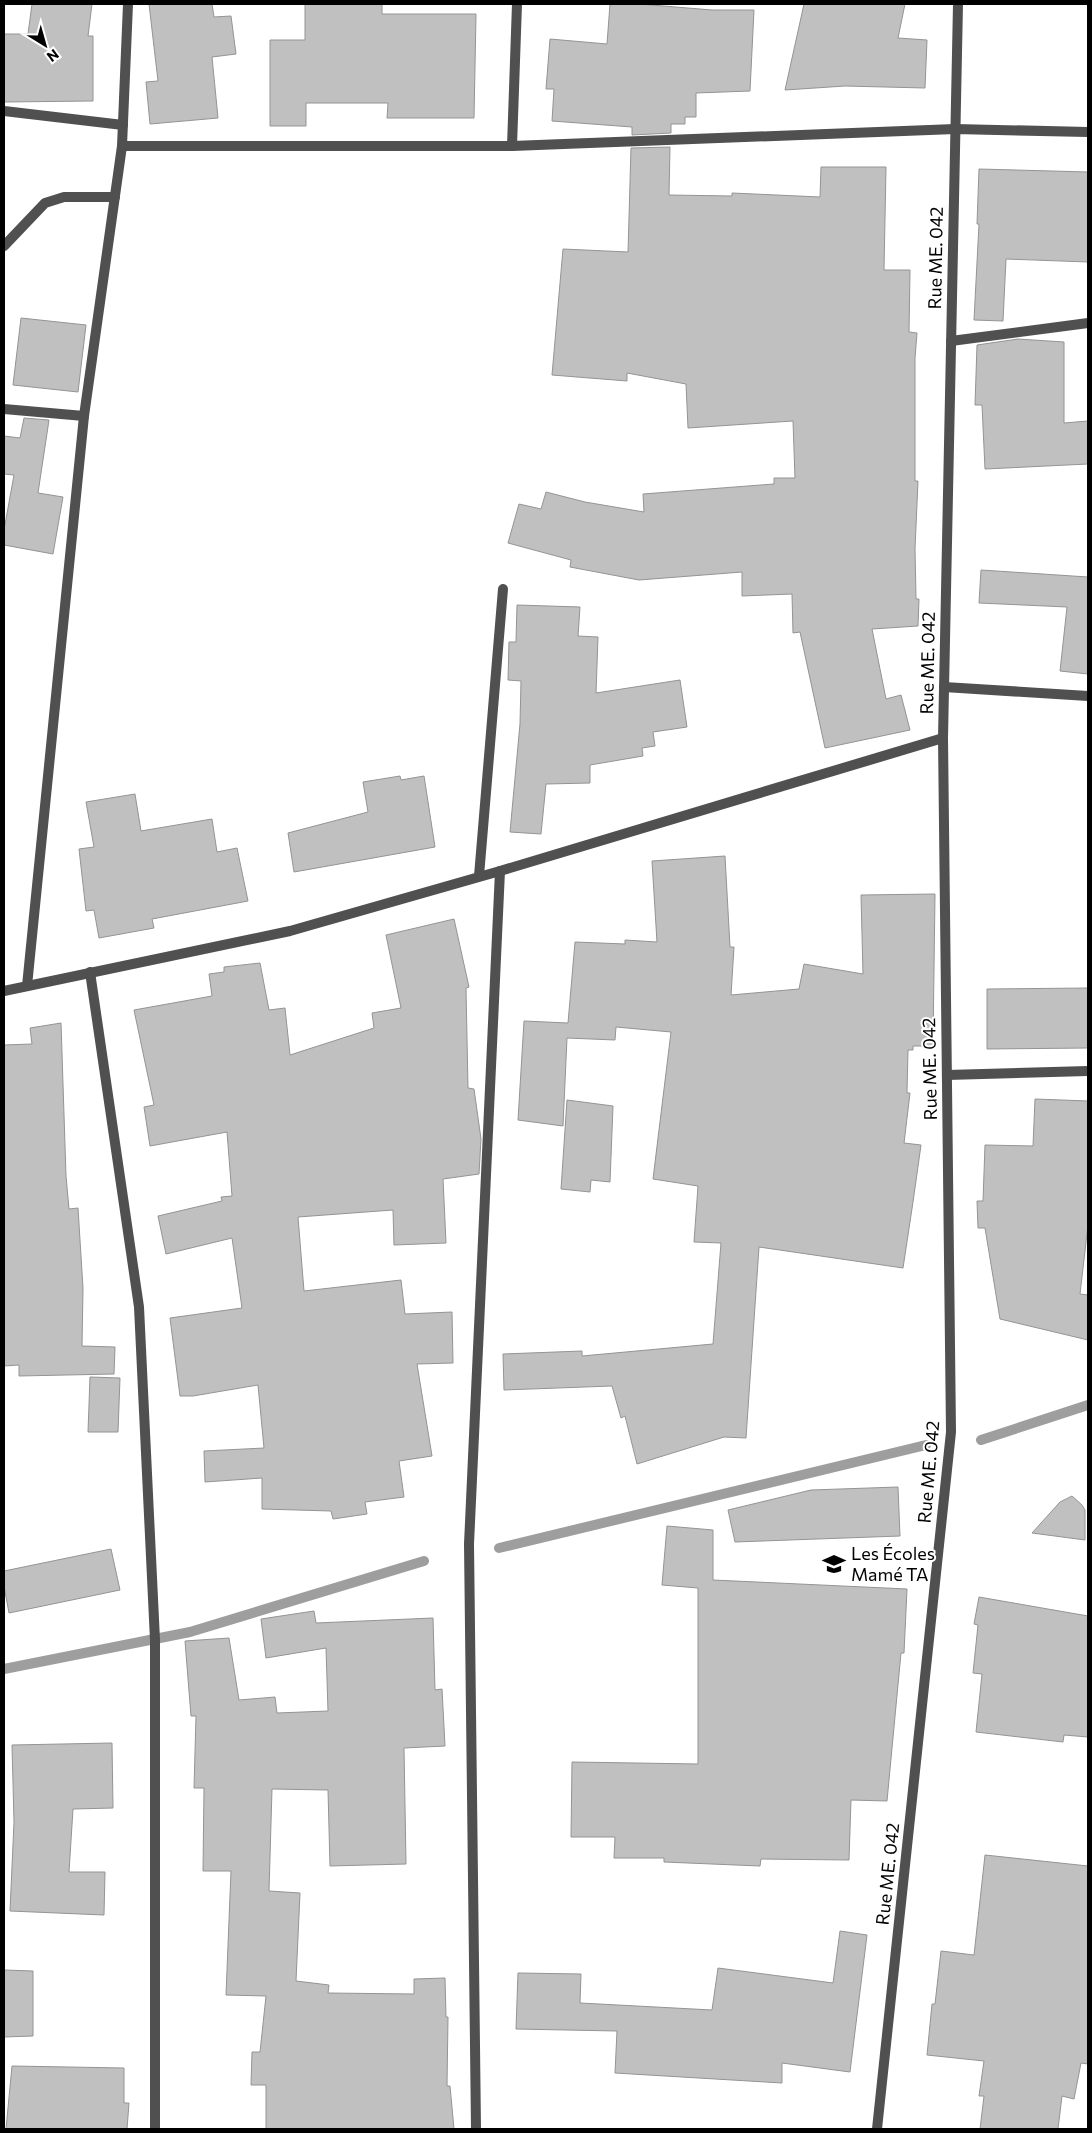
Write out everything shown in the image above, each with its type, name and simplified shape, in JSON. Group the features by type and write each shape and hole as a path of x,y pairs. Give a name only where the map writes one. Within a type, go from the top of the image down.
{"street":[{"path":"28,986 84,416 122,146 128,4"},
{"path":"512,146 517,4"},
{"name":"Rue ME. 042","path":"877,2129 951,1432 943,738 958,4"},
{"path":"4,111 123,125"},
{"path":"122,146 512,146 955,129 1088,132"},
{"path":"4,246 44,203 64,197 115,197"},
{"path":"951,341 1088,323"},
{"path":"4,409 84,416"},
{"path":"479,876 503,589"},
{"path":"944,688 1088,696"},
{"path":"4,991 290,931 500,871 943,738"},
{"path":"476,2129 469,1544 500,871"},
{"path":"90,972 139,1307 155,1640 155,2129"},
{"path":"947,1075 1088,1071"}],"building":[{"path":"32,4 92,4 88,36 93,36 93,101 4,102 4,34 28,34"},
{"path":"149,4 212,4 214,17 231,16 236,54 212,57 218,118 150,124 146,82 158,81"},
{"path":"305,4 382,4 382,14 476,14 474,118 387,118 388,103 306,103 306,126 270,126 270,40 305,40"},
{"path":"610,4 639,4 712,10 754,10 750,91 696,93 696,117 685,117 685,124 671,124 671,133 632,135 632,127 552,121 554,89 546,89 550,39 607,44"},
{"path":"804,4 905,4 898,38 927,40 925,88 845,86 785,90"},
{"path":"670,147 669,195 732,196 732,193 820,197 821,167 886,167 884,270 910,270 909,332 917,333 915,358 915,481 918,481 915,549 916,599 919,599 918,626 872,629 886,699 901,695 910,730 825,748 800,632 793,633 792,594 742,596 742,572 639,580 570,567 571,560 508,543 519,504 541,509 546,492 585,502 644,512 643,494 774,484 774,478 795,478 793,421 688,428 686,384 627,373 627,381 552,375 563,249 628,252 631,148"},
{"path":"979,169 1088,172 1088,262 1006,259 1003,321 974,320 979,224 977,224"},
{"path":"21,318 86,325 78,392 13,385"},
{"path":"1018,339 1064,342 1064,423 1088,421 1088,464 985,469 982,405 975,405 977,345"},
{"path":"24,418 49,420 38,493 63,497 53,554 4,545 4,530 14,475 4,474 4,436 20,438"},
{"path":"981,570 1088,577 1088,674 1060,671 1067,607 979,603"},
{"path":"517,605 580,607 578,636 598,637 596,693 680,680 687,727 653,732 655,746 642,748 643,756 590,765 590,783 546,784 541,834 510,832 520,724 521,681 508,680 509,642 516,642"},
{"path":"400,776 401,780 424,776 435,847 294,872 288,833 368,812 363,782"},
{"path":"135,794 141,831 212,819 217,852 237,848 248,901 152,919 154,928 99,938 94,910 86,911 79,849 94,847 86,802"},
{"path":"725,856 730,947 734,947 731,995 799,989 804,964 863,974 861,895 935,894 933,1046 913,1046 913,1050 908,1050 907,1093 910,1093 904,1143 921,1145 913,1202 903,1268 759,1247 746,1438 724,1437 637,1464 625,1416 621,1418 612,1386 504,1390 503,1354 582,1351 582,1356 713,1344 721,1243 694,1242 698,1186 653,1179 671,1032 616,1027 615,1040 567,1038 563,1126 518,1120 524,1021 568,1023 575,942 625,944 625,940 657,942 652,861"},
{"path":"454,919 469,987 466,988 468,1088 474,1089 481,1139 479,1174 443,1179 446,1243 394,1245 393,1210 298,1217 304,1291 401,1280 405,1314 452,1312 453,1363 417,1364 432,1456 399,1461 404,1497 365,1502 367,1514 333,1519 331,1511 262,1509 262,1478 205,1482 204,1451 264,1448 258,1385 193,1396 180,1396 170,1318 242,1308 232,1238 166,1254 158,1216 222,1201 221,1197 232,1196 227,1132 150,1146 144,1107 154,1105 134,1010 212,996 209,974 224,972 224,967 260,963 269,1010 285,1008 290,1055 374,1028 372,1013 401,1008 386,935"},
{"path":"1088,988 1088,1048 987,1049 987,989"},
{"path":"61,1023 66,1176 69,1209 78,1208 83,1288 82,1346 115,1347 114,1374 19,1376 19,1365 4,1366 4,1045 32,1044 30,1028"},
{"path":"1035,1099 1088,1101 1088,1225 1080,1294 1088,1295 1088,1340 1000,1319 985,1228 978,1228 977,1201 983,1201 985,1145 1033,1146"},
{"path":"567,1100 613,1106 610,1182 591,1180 590,1192 561,1189"},
{"path":"90,1377 120,1378 118,1432 88,1432"},
{"path":"898,1487 900,1536 735,1542 728,1510 811,1490"},
{"path":"1072,1496 1085,1510 1085,1540 1032,1533 1060,1502"},
{"path":"667,1526 713,1530 713,1580 907,1589 904,1653 901,1653 887,1801 851,1800 849,1860 761,1859 760,1866 664,1862 664,1858 614,1858 615,1837 571,1837 572,1762 698,1764 698,1588 662,1585"},
{"path":"111,1549 120,1590 9,1613 4,1586 4,1571"},
{"path":"979,1597 1088,1616 1088,1737 1064,1735 1063,1742 976,1732 982,1674 973,1673 978,1625 974,1624"},
{"path":"314,1611 316,1623 433,1618 435,1690 442,1689 445,1746 404,1748 406,1864 330,1866 328,1790 272,1789 269,1891 300,1893 296,1981 329,1985 328,1993 414,1994 414,1979 445,1978 446,2017 448,2017 447,2086 450,2086 454,2129 266,2129 266,2085 251,2085 252,2052 260,2052 266,1996 226,1995 231,1871 203,1871 204,1788 194,1788 196,1716 191,1716 185,1641 229,1638 239,1700 275,1697 277,1713 328,1711 326,1648 266,1658 261,1619"},
{"path":"112,1743 113,1808 73,1809 69,1872 105,1872 104,1915 10,1911 14,1822 12,1745"},
{"path":"985,1855 1088,1866 1088,2064 1081,2063 1074,2099 1062,2096 1058,2129 980,2129 984,2096 979,2096 984,2061 927,2055 932,2004 935,2004 941,1951 974,1955"},
{"path":"840,1931 867,1935 850,2072 782,2063 782,2083 615,2073 617,2031 516,2029 518,1973 581,1974 580,2003 712,2010 718,1968 833,1983"},
{"path":"4,1970 33,1971 33,2036 4,2037"},
{"path":"12,2066 124,2068 124,2103 129,2103 127,2129 6,2129"}],"waterway":[{"path":"981,1440 1088,1405"},
{"path":"499,1548 926,1445"},
{"path":"4,1669 190,1632 424,1561"}],"place":[{"name":"Les Écoles Mamé TA","path":"834,1564"}]}
